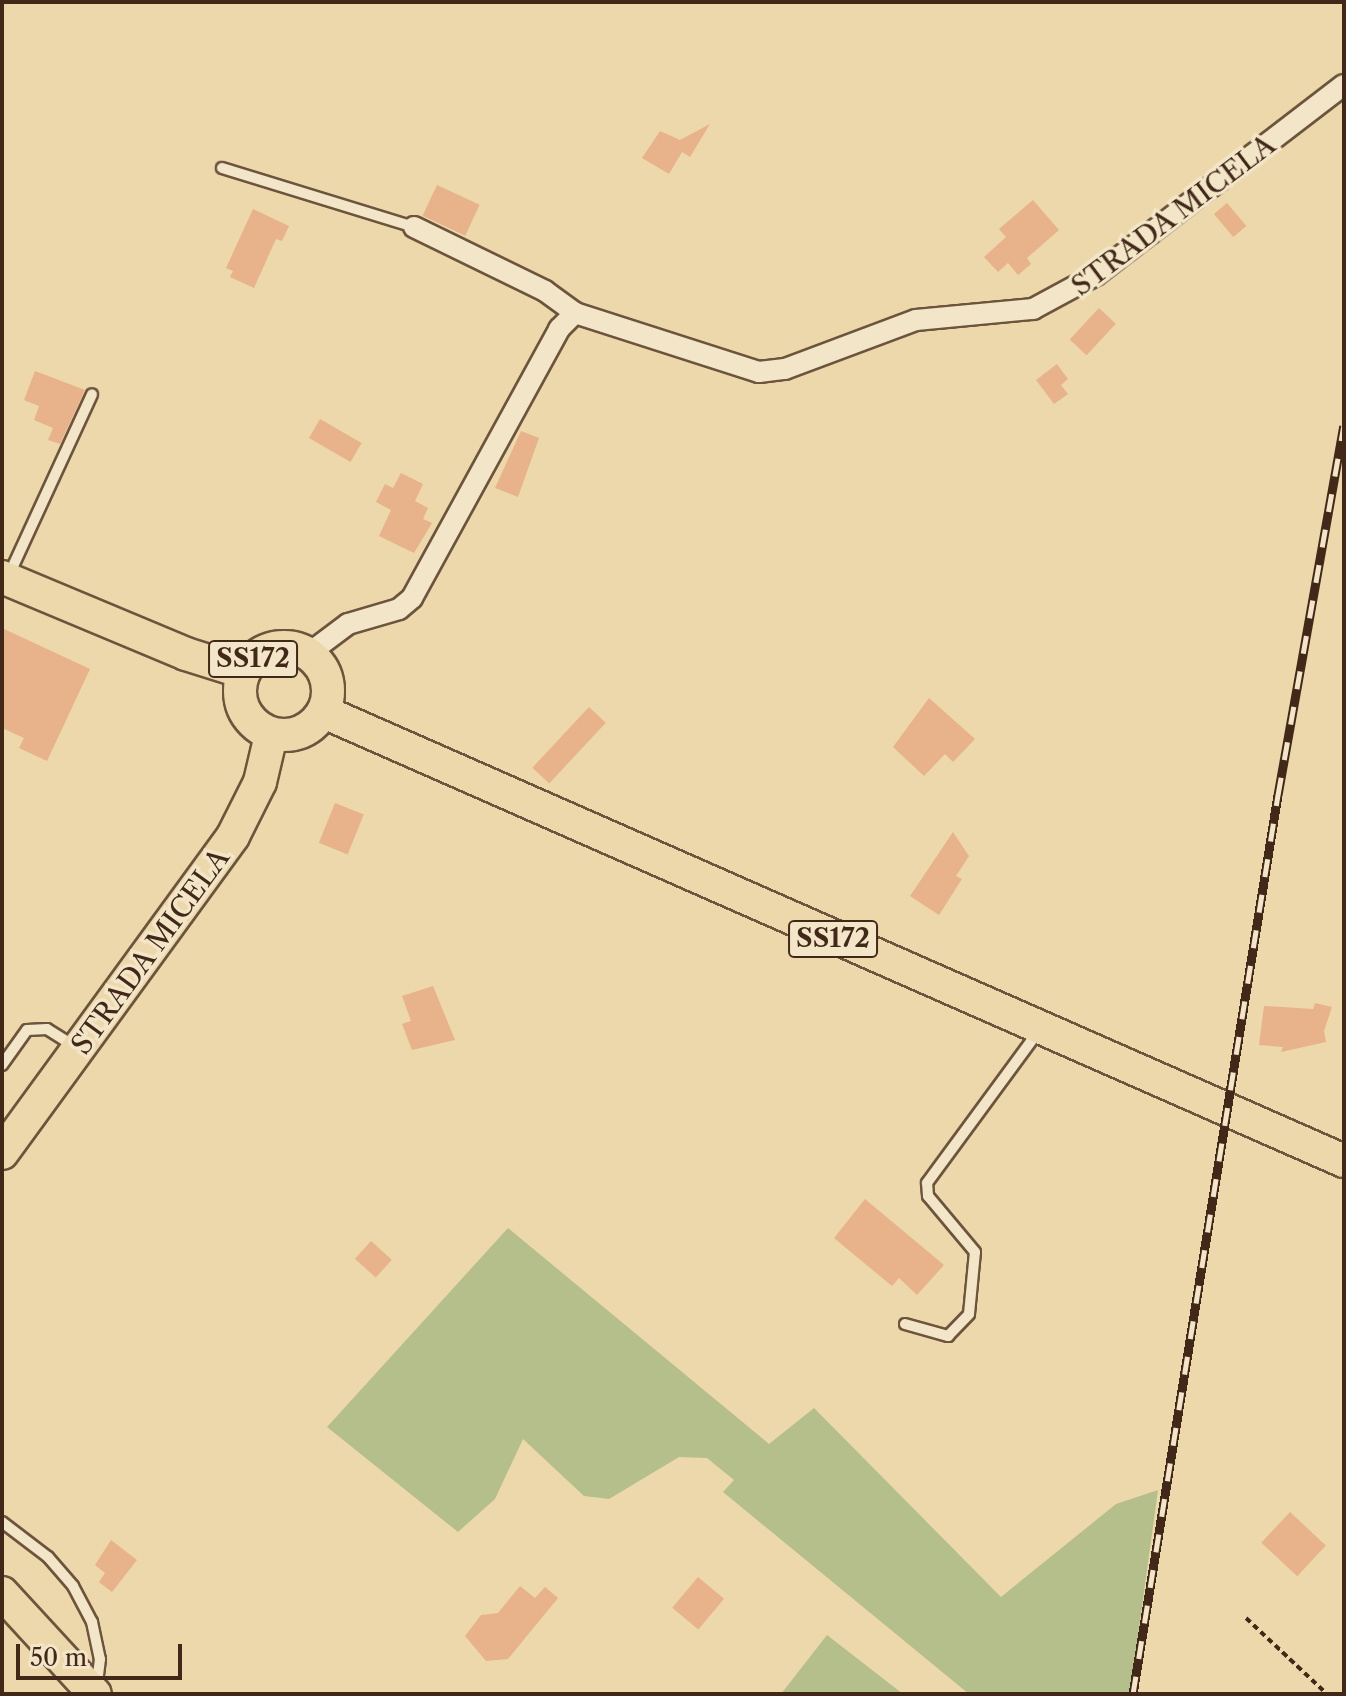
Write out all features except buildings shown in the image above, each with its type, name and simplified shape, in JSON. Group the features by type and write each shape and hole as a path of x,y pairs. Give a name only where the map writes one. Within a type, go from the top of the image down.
{"main road":[{"name":"SS172","path":"5,578 186,654 243,672"},
{"name":"SS172","path":"279,647 308,654 328,686 324,712 301,733 271,735 243,710 243,672 252,659 279,647"},
{"name":"SS172","path":"324,712 1039,1030 1344,1161"},
{"name":"STRADA MICELA","path":"2,1153 241,823 260,782 271,735"},
{"path":"2,1593 95,1694"}],"street":[{"name":"STRADA MICELA","path":"414,227 545,291 575,313 759,372 785,369 916,320 1033,309 1096,275 1344,85"},
{"path":"308,654 348,624 399,609 412,598 559,329 575,313"}],"lane":[{"path":"222,168 414,227"},
{"path":"5,578 92,394"},
{"path":"2,1065 27,1030 47,1029 79,1050"},
{"path":"905,1324 948,1336 969,1314 975,1252 928,1196 927,1183 1039,1030"},
{"path":"2,1522 48,1557 73,1586 92,1622 100,1659 95,1694"}],"path":[{"path":"1246,1618 1327,1694"}],"green space":[{"path":"508,1228 769,1444 814,1408 1001,1597 1116,1504 1158,1490 1130,1694 969,1694 723,1492 734,1480 707,1458 679,1457 609,1499 584,1496 523,1439 495,1499 458,1532 327,1427"},
{"path":"827,1635 903,1694 781,1694"}],"railway":[{"path":"1133,1694 1278,795 1344,426"}]}
